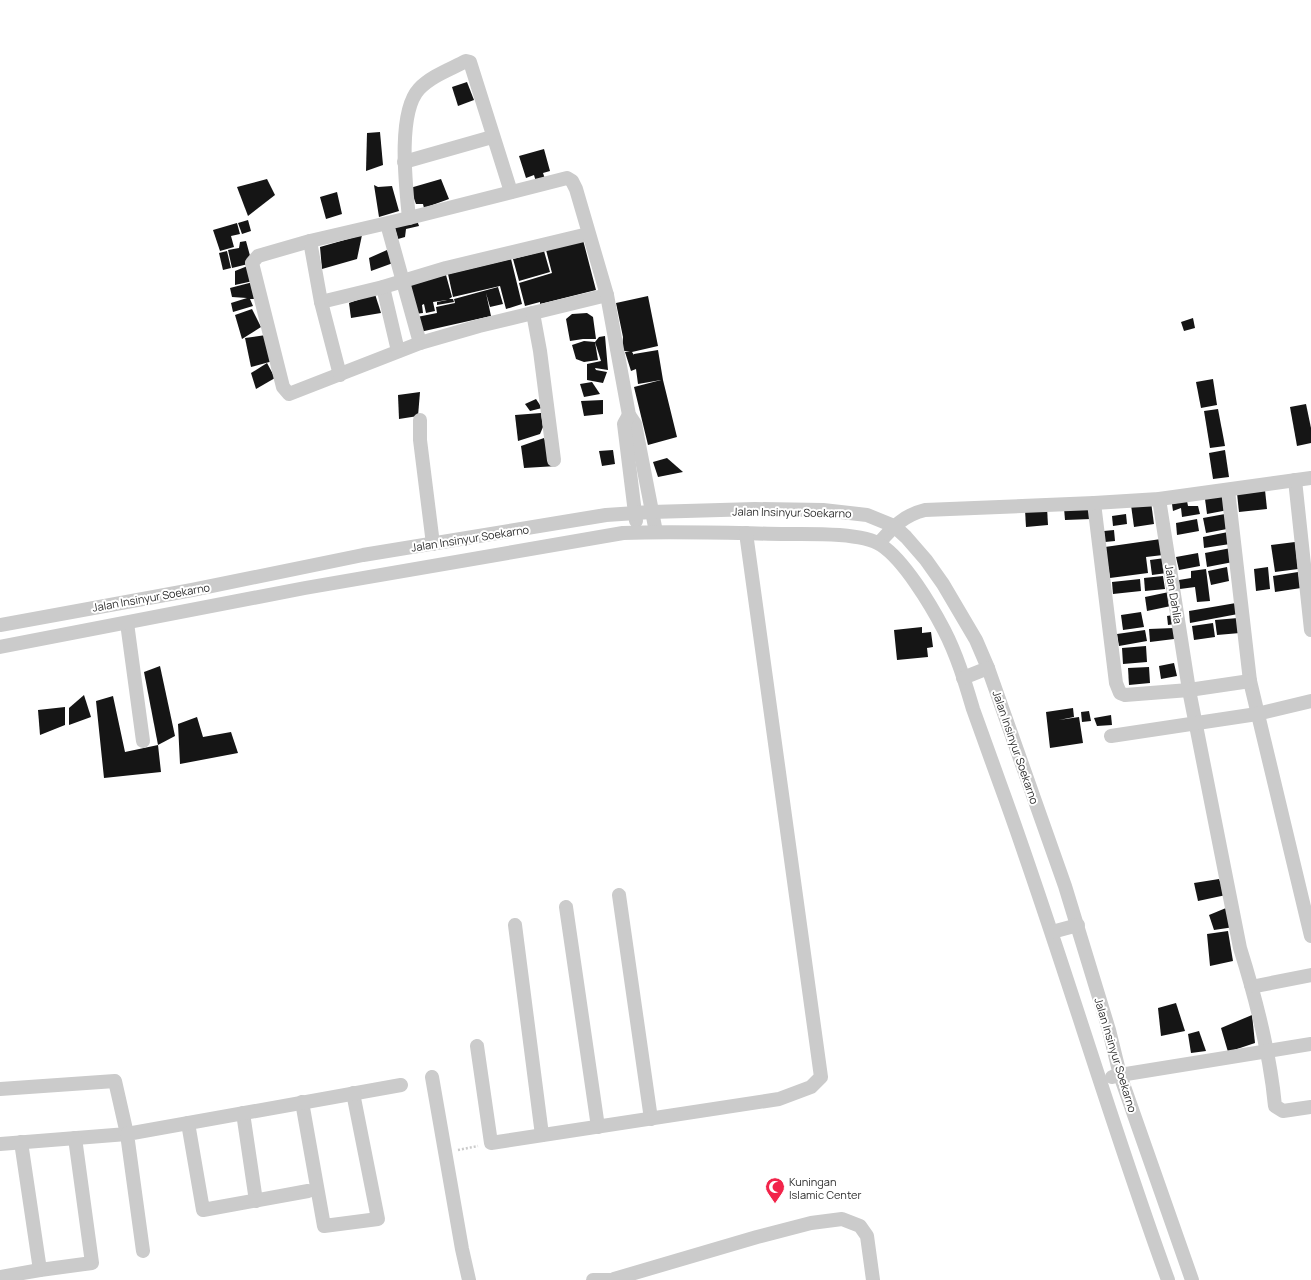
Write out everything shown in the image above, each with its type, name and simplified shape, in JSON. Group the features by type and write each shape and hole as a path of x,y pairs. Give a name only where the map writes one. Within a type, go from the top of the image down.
{"street":[{"path":"409,218 404,162 408,116 412,100 418,90 426,83 466,60 470,62 492,137 511,192"},
{"path":"404,162 492,137"},
{"path":"606,295 479,326 420,343 295,393 289,394 286,392 281,380 251,267 252,260 258,256 310,241 387,224 567,178 572,181 576,189 606,295 629,415 635,424 656,532"},
{"path":"387,224 420,343"},
{"path":"320,302 383,287 446,268 588,234"},
{"path":"310,241 320,302 340,375"},
{"path":"383,287 398,351"},
{"path":"534,313 554,460"},
{"path":"629,415 624,424 638,532"},
{"path":"420,420 421,448 433,544"},
{"path":"879,543 894,526 911,514 925,510 1094,503 1159,498 1311,478"},
{"path":"1295,480 1311,630"},
{"path":"1228,490 1250,681 1311,936"},
{"name":"Jalan Dahlia","path":"1159,498 1189,690 1240,948 1251,985 1273,1081 1276,1106 1283,1111 1311,1107"},
{"path":"1094,503 1117,688 1120,693 1125,694 1189,690 1250,681"},
{"name":"Jalan Insinyur Soekarno","path":"0,625 363,556 606,515 635,512 755,509 846,511 867,515 894,526 926,560 943,584 976,640 988,668 1078,925 1109,1030 1120,1075 1192,1280"},
{"name":"Jalan Insinyur Soekarno","path":"0,647 312,587 567,541 638,532 844,536 862,538 879,543 893,554 925,597 944,631 963,678 1052,932 1130,1171 1168,1280"},
{"path":"477,1046 490,1143 779,1099 811,1087 821,1077 746,533"},
{"path":"310,567 312,587"},
{"path":"127,623 143,741"},
{"path":"963,678 988,668"},
{"path":"1111,736 1257,714 1311,701"},
{"path":"619,895 651,1119"},
{"path":"566,907 598,1126"},
{"path":"515,925 542,1135"},
{"path":"1052,932 1078,925"},
{"path":"1251,985 1256,986 1311,975"},
{"path":"1101,1081 1120,1075 1311,1044"},
{"path":"432,1077 469,1280"},
{"path":"0,1089 115,1081 127,1134 143,1251"},
{"path":"0,1144 127,1134 401,1085"},
{"path":"302,1102 324,1226 378,1219 353,1093"},
{"path":"243,1113 256,1200"},
{"path":"188,1123 203,1210 308,1191"},
{"path":"0,1277 92,1263 75,1138"},
{"path":"21,1142 40,1270"},
{"path":"593,1280 614,1280 757,1237 811,1223 842,1219 860,1226 867,1236 873,1280"}],"path":[{"path":"445,1153 490,1143"}],"building":[{"path":"467,82 474,100 458,106 452,87"},
{"path":"380,132 383,165 366,171 367,133"},
{"path":"544,149 550,171 543,173 545,179 536,182 534,175 526,178 519,156"},
{"path":"267,179 275,195 248,216 237,187"},
{"path":"441,179 449,199 424,208 423,204 416,204 410,188"},
{"path":"374,185 378,187 392,186 399,211 379,217"},
{"path":"337,192 342,214 326,219 320,197"},
{"path":"248,220 251,231 242,234 238,223"},
{"path":"417,220 419,226 406,229 405,237 398,239 394,225"},
{"path":"237,223 240,234 231,236 234,247 220,251 213,230"},
{"path":"362,235 357,259 322,269 320,247"},
{"path":"583,240 596,290 540,304 540,302 525,306 519,283 552,273 546,250"},
{"path":"246,241 252,263 232,268 228,250 239,248 240,242"},
{"path":"387,250 393,263 371,271 369,258"},
{"path":"227,251 231,268 223,270 219,253"},
{"path":"544,251 550,272 519,281 513,259"},
{"path":"511,259 522,304 506,309 500,286 453,297 448,274"},
{"path":"250,265 253,281 235,285 235,271"},
{"path":"446,275 452,297 449,299 453,299 454,302 437,305 437,302 447,300 433,302 435,311 426,313 424,304 422,305 423,313 415,314 409,284"},
{"path":"253,282 257,299 250,299 253,306 233,312 231,303 247,298 232,297 230,288"},
{"path":"498,287 503,304 490,307 486,293 491,316 420,332 417,317 437,313 436,307 455,303 454,299"},
{"path":"375,294 381,313 351,318 349,303"},
{"path":"648,296 658,346 632,352 634,355 658,350 663,380 677,437 648,445 634,387 661,380 638,384 636,369 631,371 625,352 630,351 622,351 623,337 616,303"},
{"path":"252,309 261,327 242,339 235,315"},
{"path":"587,313 593,317 596,339 570,341 566,319 572,314"},
{"path":"1193,318 1195,328 1184,331 1181,322"},
{"path":"266,335 273,361 251,367 245,338"},
{"path":"605,336 608,370 595,368 596,370 607,372 603,383 587,380 587,364 601,361 595,342 599,337"},
{"path":"584,341 595,342 598,360 584,362 576,359 572,345"},
{"path":"267,363 275,378 256,389 251,373"},
{"path":"1213,379 1217,405 1201,408 1196,382"},
{"path":"592,382 600,394 584,397 580,384"},
{"path":"420,392 418,416 399,419 398,395"},
{"path":"536,399 542,408 530,411 525,404"},
{"path":"603,400 603,414 584,416 581,401"},
{"path":"1306,404 1311,428 1311,443 1297,446 1290,407"},
{"path":"1218,409 1225,446 1210,448 1204,411"},
{"path":"541,413 543,427 540,434 518,441 515,415"},
{"path":"544,438 557,466 524,468 521,446"},
{"path":"613,450 615,464 602,466 599,451"},
{"path":"1225,450 1229,477 1213,479 1209,453"},
{"path":"667,458 683,472 658,477 653,462"},
{"path":"1265,490 1267,509 1239,512 1237,493"},
{"path":"1225,495 1228,510 1207,514 1205,499"},
{"path":"1187,501 1188,506 1198,506 1200,514 1182,517 1181,508 1173,511 1172,504"},
{"path":"1151,502 1154,524 1134,527 1131,505"},
{"path":"1090,507 1091,519 1065,520 1064,508"},
{"path":"1047,508 1048,525 1026,527 1025,510"},
{"path":"1126,514 1127,524 1113,526 1112,516"},
{"path":"1225,514 1227,529 1206,533 1203,518"},
{"path":"1197,519 1199,531 1177,535 1176,523"},
{"path":"1114,530 1115,541 1105,542 1104,531"},
{"path":"1228,532 1230,544 1204,548 1203,537"},
{"path":"1161,539 1163,555 1146,557 1148,573 1110,578 1105,547"},
{"path":"1295,542 1298,569 1275,572 1271,545"},
{"path":"1231,548 1233,562 1207,567 1205,553"},
{"path":"1198,553 1200,566 1179,570 1176,557"},
{"path":"1165,558 1167,573 1152,575 1150,560"},
{"path":"1227,567 1229,581 1211,585 1208,571"},
{"path":"1268,567 1270,589 1256,591 1254,569"},
{"path":"1206,569 1210,601 1197,602 1195,587 1180,589 1179,580 1191,578 1191,571"},
{"path":"1298,572 1301,588 1275,592 1273,576"},
{"path":"1163,576 1165,589 1145,591 1144,578"},
{"path":"1140,579 1141,591 1113,594 1112,582"},
{"path":"1169,592 1171,606 1147,611 1145,597"},
{"path":"1236,603 1238,614 1190,623 1189,611"},
{"path":"1141,612 1144,627 1123,630 1121,615"},
{"path":"1173,615 1175,624 1168,625 1167,616"},
{"path":"1238,618 1240,633 1217,635 1215,620"},
{"path":"1213,623 1215,637 1194,640 1192,626"},
{"path":"922,627 922,633 931,632 933,647 927,648 928,657 897,660 894,630"},
{"path":"1174,628 1174,639 1150,642 1149,629"},
{"path":"1145,630 1147,641 1119,646 1117,634"},
{"path":"1146,646 1147,662 1123,664 1122,648"},
{"path":"1174,663 1177,676 1161,679 1159,666"},
{"path":"160,666 175,736 158,745 144,672"},
{"path":"1149,667 1150,683 1129,685 1128,668"},
{"path":"84,695 91,717 69,725 69,708"},
{"path":"113,696 125,752 158,745 161,772 104,778 96,701"},
{"path":"65,707 65,725 40,735 38,710"},
{"path":"1073,708 1074,717 1059,720 1079,717 1083,743 1050,748 1046,712"},
{"path":"1089,711 1091,721 1082,722 1081,712"},
{"path":"1111,715 1112,725 1097,726 1094,718"},
{"path":"197,717 203,737 231,732 238,753 180,764 178,724"},
{"path":"1219,879 1226,895 1198,901 1194,883"},
{"path":"1226,908 1234,927 1214,930 1209,915"},
{"path":"1228,931 1233,961 1210,966 1207,934"},
{"path":"1176,1003 1185,1031 1161,1036 1158,1008"},
{"path":"1252,1015 1255,1043 1228,1052 1221,1028"},
{"path":"1199,1031 1206,1051 1191,1053 1188,1034"}],"place":[{"name":"Kuningan Islamic Center","path":"775,1204"}]}
